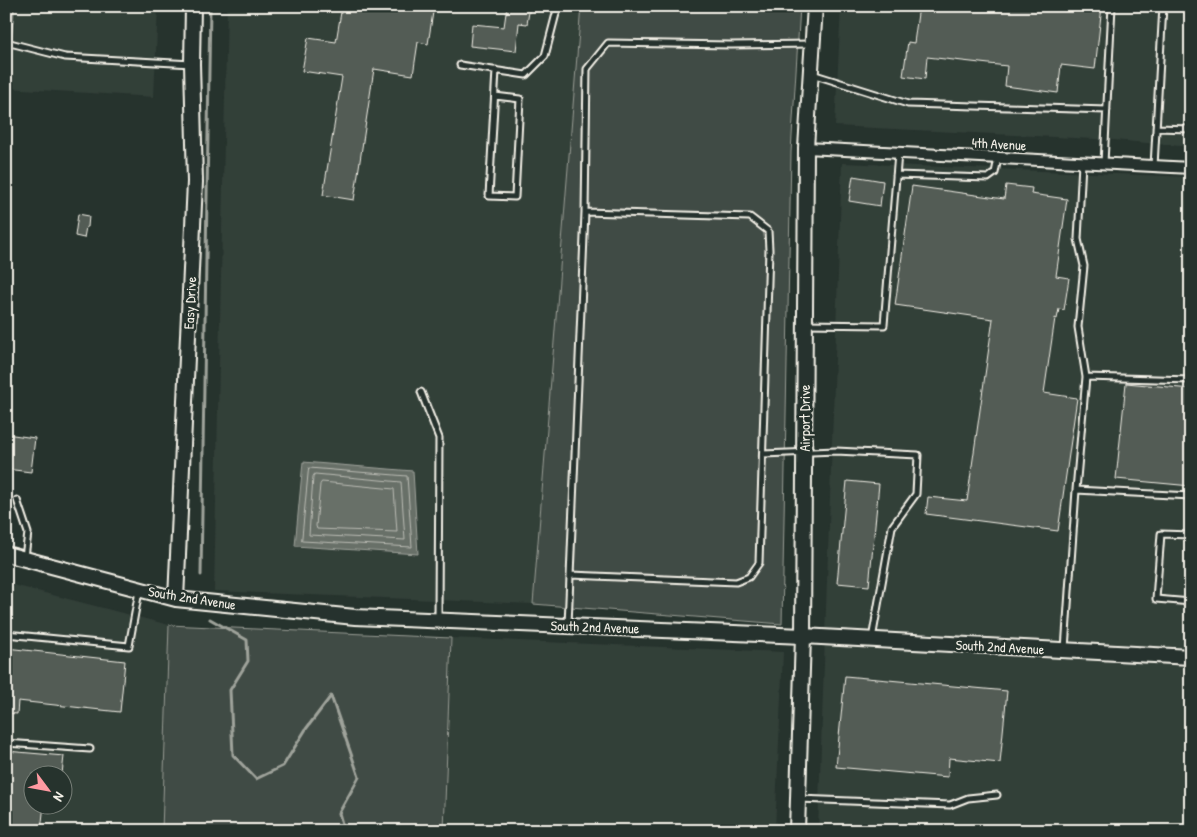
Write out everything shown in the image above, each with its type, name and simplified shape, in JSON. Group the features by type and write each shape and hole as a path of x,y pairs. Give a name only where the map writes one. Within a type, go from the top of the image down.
{"street":[{"name":"Easy Drive","path":"176,599 195,182 192,64 193,6"},
{"name":"Airport Drive","path":"797,831 803,636 806,148 815,6"},
{"name":"4th Avenue","path":"806,148 1191,168"},
{"name":"South 2nd Avenue","path":"6,554 176,599 356,617 803,636 1191,657"}],"lane":[{"path":"10,6 6,42 65,57 192,64"},
{"path":"460,65 526,75 545,56 558,6"},
{"path":"1104,163 1112,6"},
{"path":"1154,166 1163,6"},
{"path":"568,626 585,212 587,68 608,43 812,44"},
{"path":"495,96 520,99 516,197 489,196 496,70"},
{"path":"810,74 908,104 1107,110"},
{"path":"1156,128 1191,129"},
{"path":"805,324 884,325 898,152"},
{"path":"896,175 988,178 995,173 998,158"},
{"path":"1065,650 1086,377 1078,327 1084,266 1078,239 1082,162"},
{"path":"571,575 736,582 749,577 759,563 769,250 768,231 750,218 585,212"},
{"path":"1086,377 1191,380"},
{"path":"420,392 439,438 438,621"},
{"path":"763,454 845,451 918,456 916,494 892,526 872,640"},
{"path":"1076,490 1191,496"},
{"path":"17,500 28,533 25,560"},
{"path":"1191,535 1161,534 1156,599 1191,602"},
{"path":"6,634 130,646 139,590"},
{"path":"6,743 90,749"},
{"path":"798,799 950,805 968,798 997,796"}],"shaded area":[{"path":"6,6 158,6 154,97 6,88"},
{"path":"227,6 581,6 533,604 214,591"},
{"path":"581,6 800,6 791,152 782,624 533,604"},
{"path":"841,6 1191,6 1191,147 1114,140 835,126"},
{"path":"842,163 1191,177 1191,831 818,831"},
{"path":"6,583 169,625 162,831 6,831"},
{"path":"169,625 451,638 444,831 162,831"},
{"path":"451,638 783,652 775,831 444,831"}],"water":[{"path":"303,462 413,471 418,554 295,546"}],"building":[{"path":"342,6 434,6 428,44 418,42 413,75 374,69 354,200 323,195 342,77 302,71 308,38 336,42"},
{"path":"507,6 530,6 527,24 519,23 516,51 470,46 472,24 504,27"},
{"path":"919,6 1102,6 1095,69 1061,65 1058,93 1005,86 1007,66 927,57 925,79 903,76 908,42 914,43"},
{"path":"853,176 883,181 880,206 849,201"},
{"path":"1006,185 1032,188 1031,194 1067,199 1056,276 1069,278 1064,310 1059,309 1057,319 1055,318 1044,393 1077,398 1058,531 926,514 928,497 967,501 993,319 895,305 912,186 1004,199"},
{"path":"78,214 89,216 84,238 75,236"},
{"path":"1126,383 1191,389 1191,486 1116,479"},
{"path":"6,434 35,438 31,472 6,469"},
{"path":"847,481 879,484 869,586 837,583"},
{"path":"6,648 125,661 120,712 18,701 17,714 6,713"},
{"path":"845,676 1007,691 1000,763 949,758 948,777 836,767"},
{"path":"6,751 64,756 63,764 22,764 22,814 43,814 41,831 6,831"}],"waterway":[{"path":"201,575 210,6"},
{"path":"210,619 247,640 248,661 230,690 233,755 256,779 283,766 306,729 331,696 359,777 339,813 344,831"}]}
